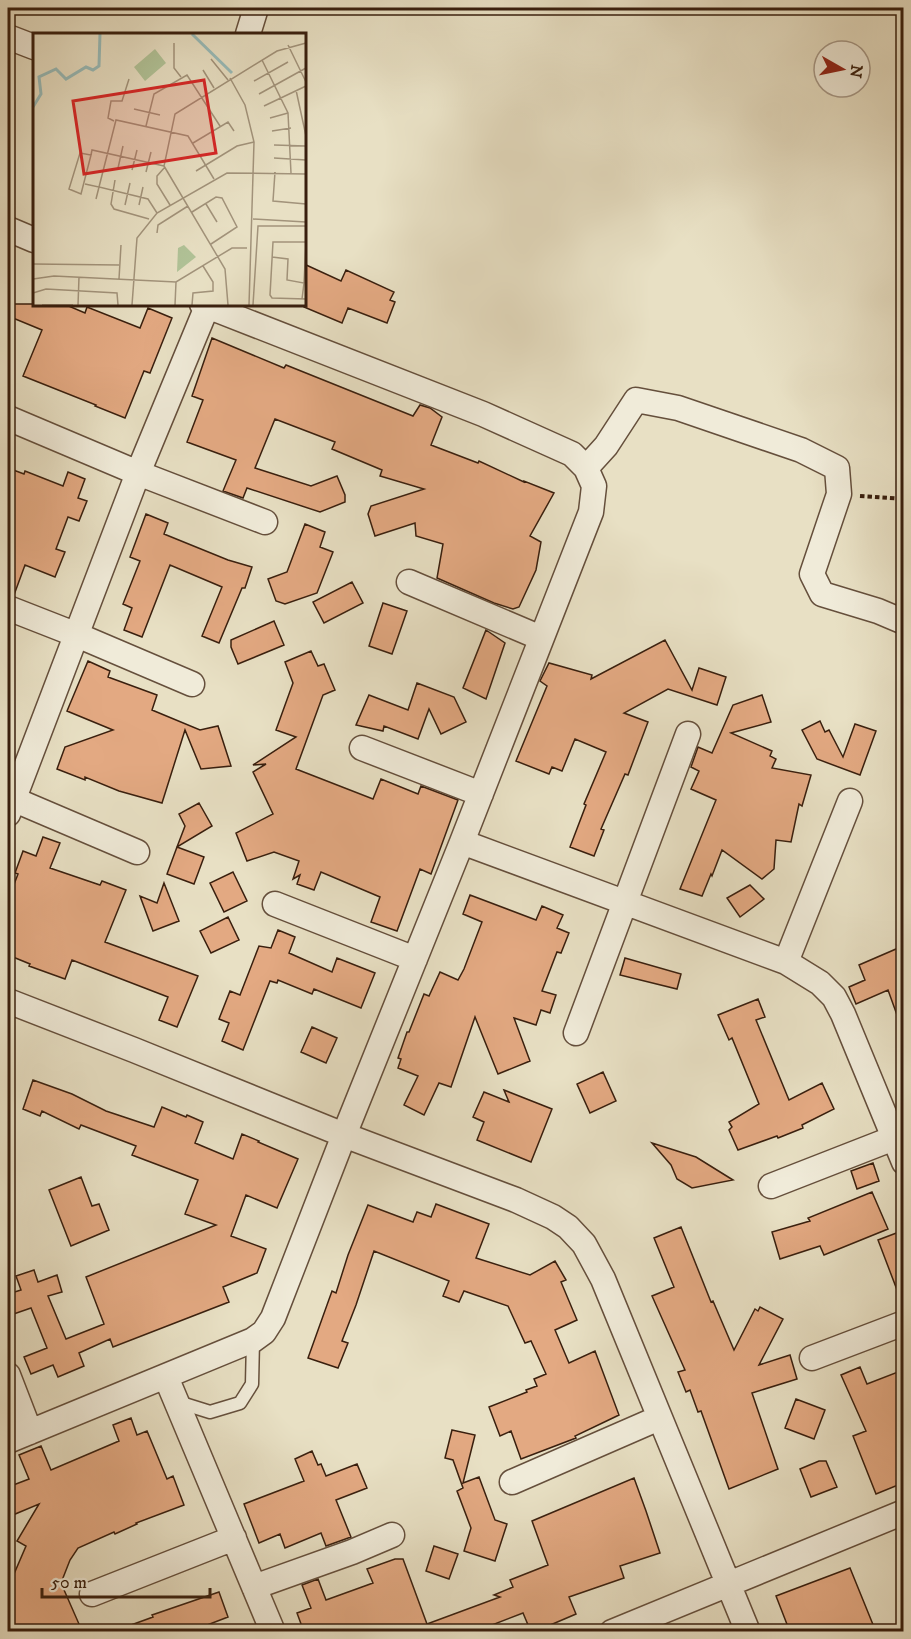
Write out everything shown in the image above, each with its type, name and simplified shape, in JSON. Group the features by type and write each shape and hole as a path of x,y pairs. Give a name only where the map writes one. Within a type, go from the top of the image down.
{"street":[{"path":"248,33 256,8"},
{"path":"8,37 33,47"},
{"path":"8,229 33,240"},
{"path":"137,852 10,803 206,306"},
{"path":"8,1441 253,1341 264,1332 273,1318 591,512 594,486 585,468 572,454 483,414 209,306"},
{"path":"585,468 606,446 636,400 678,408 801,450 837,468 839,494 812,574 822,594 878,611 903,622"},
{"path":"8,418 138,473 264,522"},
{"path":"409,582 541,638"},
{"path":"8,608 192,684"},
{"path":"576,1033 688,734"},
{"path":"362,748 481,794"},
{"path":"786,962 850,801"},
{"path":"462,842 786,962 820,983 834,997 843,1014 903,1162"},
{"path":"275,904 415,959"},
{"path":"8,1001 344,1135 516,1200 553,1217 568,1227 584,1244 603,1278 748,1632"},
{"path":"771,1186 894,1138"},
{"path":"812,1358 903,1323"},
{"path":"8,1375 30,1432"},
{"path":"166,1377 273,1632"},
{"path":"512,1482 659,1418"},
{"path":"612,1632 903,1512"},
{"path":"254,1587 352,1552 392,1534"},
{"path":"92,1594 234,1538"}],"lane":[{"path":"177,1401 210,1412 240,1403 252,1384 253,1341"}],"path":[{"path":"839,494 903,499"}],"building":[{"path":"306,265 341,281 346,270 394,292 390,300 395,302 387,323 348,308 342,323 304,307 306,306"},
{"path":"8,304 33,304 33,306 69,306 85,313 87,307 140,328 148,308 172,318 150,373 144,371 125,418 23,376 42,330 8,316"},
{"path":"212,338 284,368 286,365 413,416 420,405 430,408 442,417 431,445 478,463 479,461 554,493 530,536 541,542 536,570 519,607 513,609 494,603 437,578 443,544 416,536 415,523 375,536 368,514 371,506 424,489 380,476 382,470 332,449 335,442 275,419 255,468 311,486 337,476 345,495 345,502 320,512 247,488 243,498 223,491 236,460 187,442 203,400 192,396"},
{"path":"8,468 24,474 25,471 63,486 68,472 85,479 78,498 87,501 79,521 68,517 56,549 65,552 55,577 25,565 14,595 8,594"},
{"path":"146,514 168,523 164,534 228,560 252,567 245,588 242,588 219,643 202,636 222,587 170,565 142,637 124,630 132,608 123,604 140,561 130,557"},
{"path":"305,524 325,532 320,547 333,552 317,593 285,604 276,601 268,579 287,572"},
{"path":"352,582 363,603 324,623 313,602"},
{"path":"383,603 407,611 392,654 369,646"},
{"path":"274,621 284,645 238,664 231,647 231,640"},
{"path":"486,630 505,643 486,699 463,688"},
{"path":"665,640 692,690 699,668 726,677 717,705 668,689 624,713 648,722 628,775 625,774 601,829 604,830 594,856 570,847 586,805 584,804 606,752 575,739 562,771 552,767 549,774 516,761 547,686 540,681 549,663 592,675 591,679"},
{"path":"311,651 318,666 324,664 335,690 323,695 296,769 373,799 381,779 418,794 421,786 458,800 431,874 420,869 397,931 371,922 380,897 321,872 314,890 297,884 300,875 293,879 299,861 274,852 247,861 236,833 273,814 253,772 266,764 253,765 296,737 276,730 293,683 285,662"},
{"path":"88,661 110,671 108,677 157,695 152,710 200,730 218,726 231,766 201,769 185,730 162,803 119,791 85,777 85,780 57,769 65,747 113,730 67,711"},
{"path":"417,683 454,697 466,722 441,734 429,709 418,739 384,726 383,731 356,725 369,695 408,710"},
{"path":"762,695 771,722 731,733 772,751 770,756 776,759 772,768 811,775 802,806 799,804 791,842 776,840 774,869 762,879 722,850 702,896 680,889 716,800 691,789 699,771 691,767 698,747 712,753 733,705"},
{"path":"820,721 825,732 829,730 843,757 855,724 876,731 860,775 817,759 802,730"},
{"path":"199,803 212,826 177,847 185,826 179,814"},
{"path":"43,837 60,843 50,868 100,885 102,881 126,890 105,942 198,976 177,1027 159,1020 168,997 72,960 65,979 29,966 30,964 8,955 8,900 18,874 15,873 23,851 36,856"},
{"path":"177,847 204,857 194,884 167,874"},
{"path":"233,872 247,901 224,912 210,883"},
{"path":"164,883 179,921 153,931 140,896 157,903"},
{"path":"750,885 764,899 740,917 727,898"},
{"path":"470,895 536,920 542,906 563,915 557,928 569,933 561,953 557,952 542,991 556,995 550,1013 541,1010 536,1025 514,1018 530,1061 498,1074 475,1017 451,1087 439,1083 424,1115 404,1105 418,1076 398,1068 401,1059 398,1058 424,994 429,996 440,972 458,980 464,969 482,922 463,914"},
{"path":"228,917 239,940 211,953 200,931"},
{"path":"278,930 295,937 289,953 332,972 337,958 375,973 361,1008 314,989 312,994 278,980 277,983 270,981 243,1050 222,1041 229,1023 219,1019 230,991 240,995 259,946 271,948"},
{"path":"903,946 903,1025 901,1026 888,990 856,1004 849,987 865,980 859,965"},
{"path":"625,958 681,974 677,989 620,975"},
{"path":"758,999 765,1017 756,1020 789,1100 822,1083 834,1109 802,1125 803,1128 738,1150 729,1130 732,1127 729,1122 759,1104 732,1038 729,1040 718,1015"},
{"path":"312,1027 337,1038 326,1063 301,1052"},
{"path":"603,1072 616,1101 590,1113 577,1084"},
{"path":"33,1080 72,1094 106,1111 154,1127 162,1107 186,1117 187,1115 203,1122 195,1143 233,1159 242,1134 298,1159 277,1208 246,1195 231,1236 266,1249 257,1273 223,1287 229,1302 113,1347 110,1339 79,1353 84,1366 58,1377 53,1365 31,1374 24,1357 47,1348 31,1308 8,1316 8,1294 21,1290 16,1276 34,1270 38,1282 57,1275 62,1292 48,1296 66,1339 104,1324 86,1277 216,1225 185,1214 198,1180 132,1155 136,1146 81,1125 79,1129 42,1111 40,1116 23,1109"},
{"path":"504,1090 552,1109 531,1162 477,1140 484,1122 473,1117 484,1092 509,1102"},
{"path":"652,1143 696,1157 733,1180 692,1188 677,1179 671,1165"},
{"path":"873,1163 879,1181 857,1189 851,1171"},
{"path":"81,1177 92,1206 99,1204 109,1230 71,1246 49,1190"},
{"path":"872,1192 888,1229 824,1255 820,1246 780,1259 772,1232 810,1221 808,1218"},
{"path":"436,1204 489,1224 476,1258 530,1275 555,1261 566,1280 561,1282 577,1320 555,1330 569,1363 595,1351 619,1415 575,1436 576,1438 521,1459 511,1431 500,1436 489,1407 527,1392 526,1390 537,1386 534,1379 546,1374 531,1341 525,1343 508,1306 464,1291 459,1302 443,1296 449,1281 374,1251 342,1341 348,1343 338,1368 308,1358 332,1291 336,1293 368,1205 413,1222 417,1212 431,1217"},
{"path":"681,1227 711,1302 713,1301 734,1350 755,1309 758,1311 760,1307 783,1319 759,1365 790,1355 797,1379 752,1393 778,1469 729,1489 701,1411 698,1412 690,1390 686,1392 678,1372 685,1370 652,1296 674,1287 654,1238"},
{"path":"899,1232 903,1244 903,1303 878,1240"},
{"path":"860,1367 867,1384 903,1370 903,1483 876,1494 853,1436 866,1431 841,1375"},
{"path":"796,1399 825,1410 814,1439 785,1428"},
{"path":"131,1418 137,1435 147,1431 167,1479 173,1476 184,1505 78,1548 70,1560 61,1583 79,1624 61,1632 8,1632 8,1588 26,1546 17,1541 39,1504 8,1517 8,1487 29,1479 19,1455 41,1446 51,1470 119,1441 113,1425"},
{"path":"452,1430 475,1435 463,1483 479,1477 495,1520 507,1524 495,1561 464,1551 471,1528 457,1491 463,1488 453,1460 445,1458"},
{"path":"312,1451 326,1476 357,1464 367,1488 336,1500 351,1537 326,1546 321,1533 285,1548 280,1534 259,1543 244,1504 304,1481 295,1459"},
{"path":"819,1461 826,1461 837,1487 811,1497 800,1469"},
{"path":"634,1478 660,1553 620,1566 624,1578 569,1597 576,1614 534,1632 531,1632 523,1613 474,1632 304,1632 297,1613 311,1608 302,1585 318,1579 326,1600 373,1583 367,1569 395,1559 403,1559 427,1624 500,1597 494,1595 513,1587 510,1580 548,1565 532,1521"},
{"path":"434,1546 458,1554 449,1579 426,1571"},
{"path":"850,1568 876,1632 790,1632 776,1596"},
{"path":"219,1592 228,1617 189,1632 121,1632 120,1629 153,1617 152,1615"}]}
